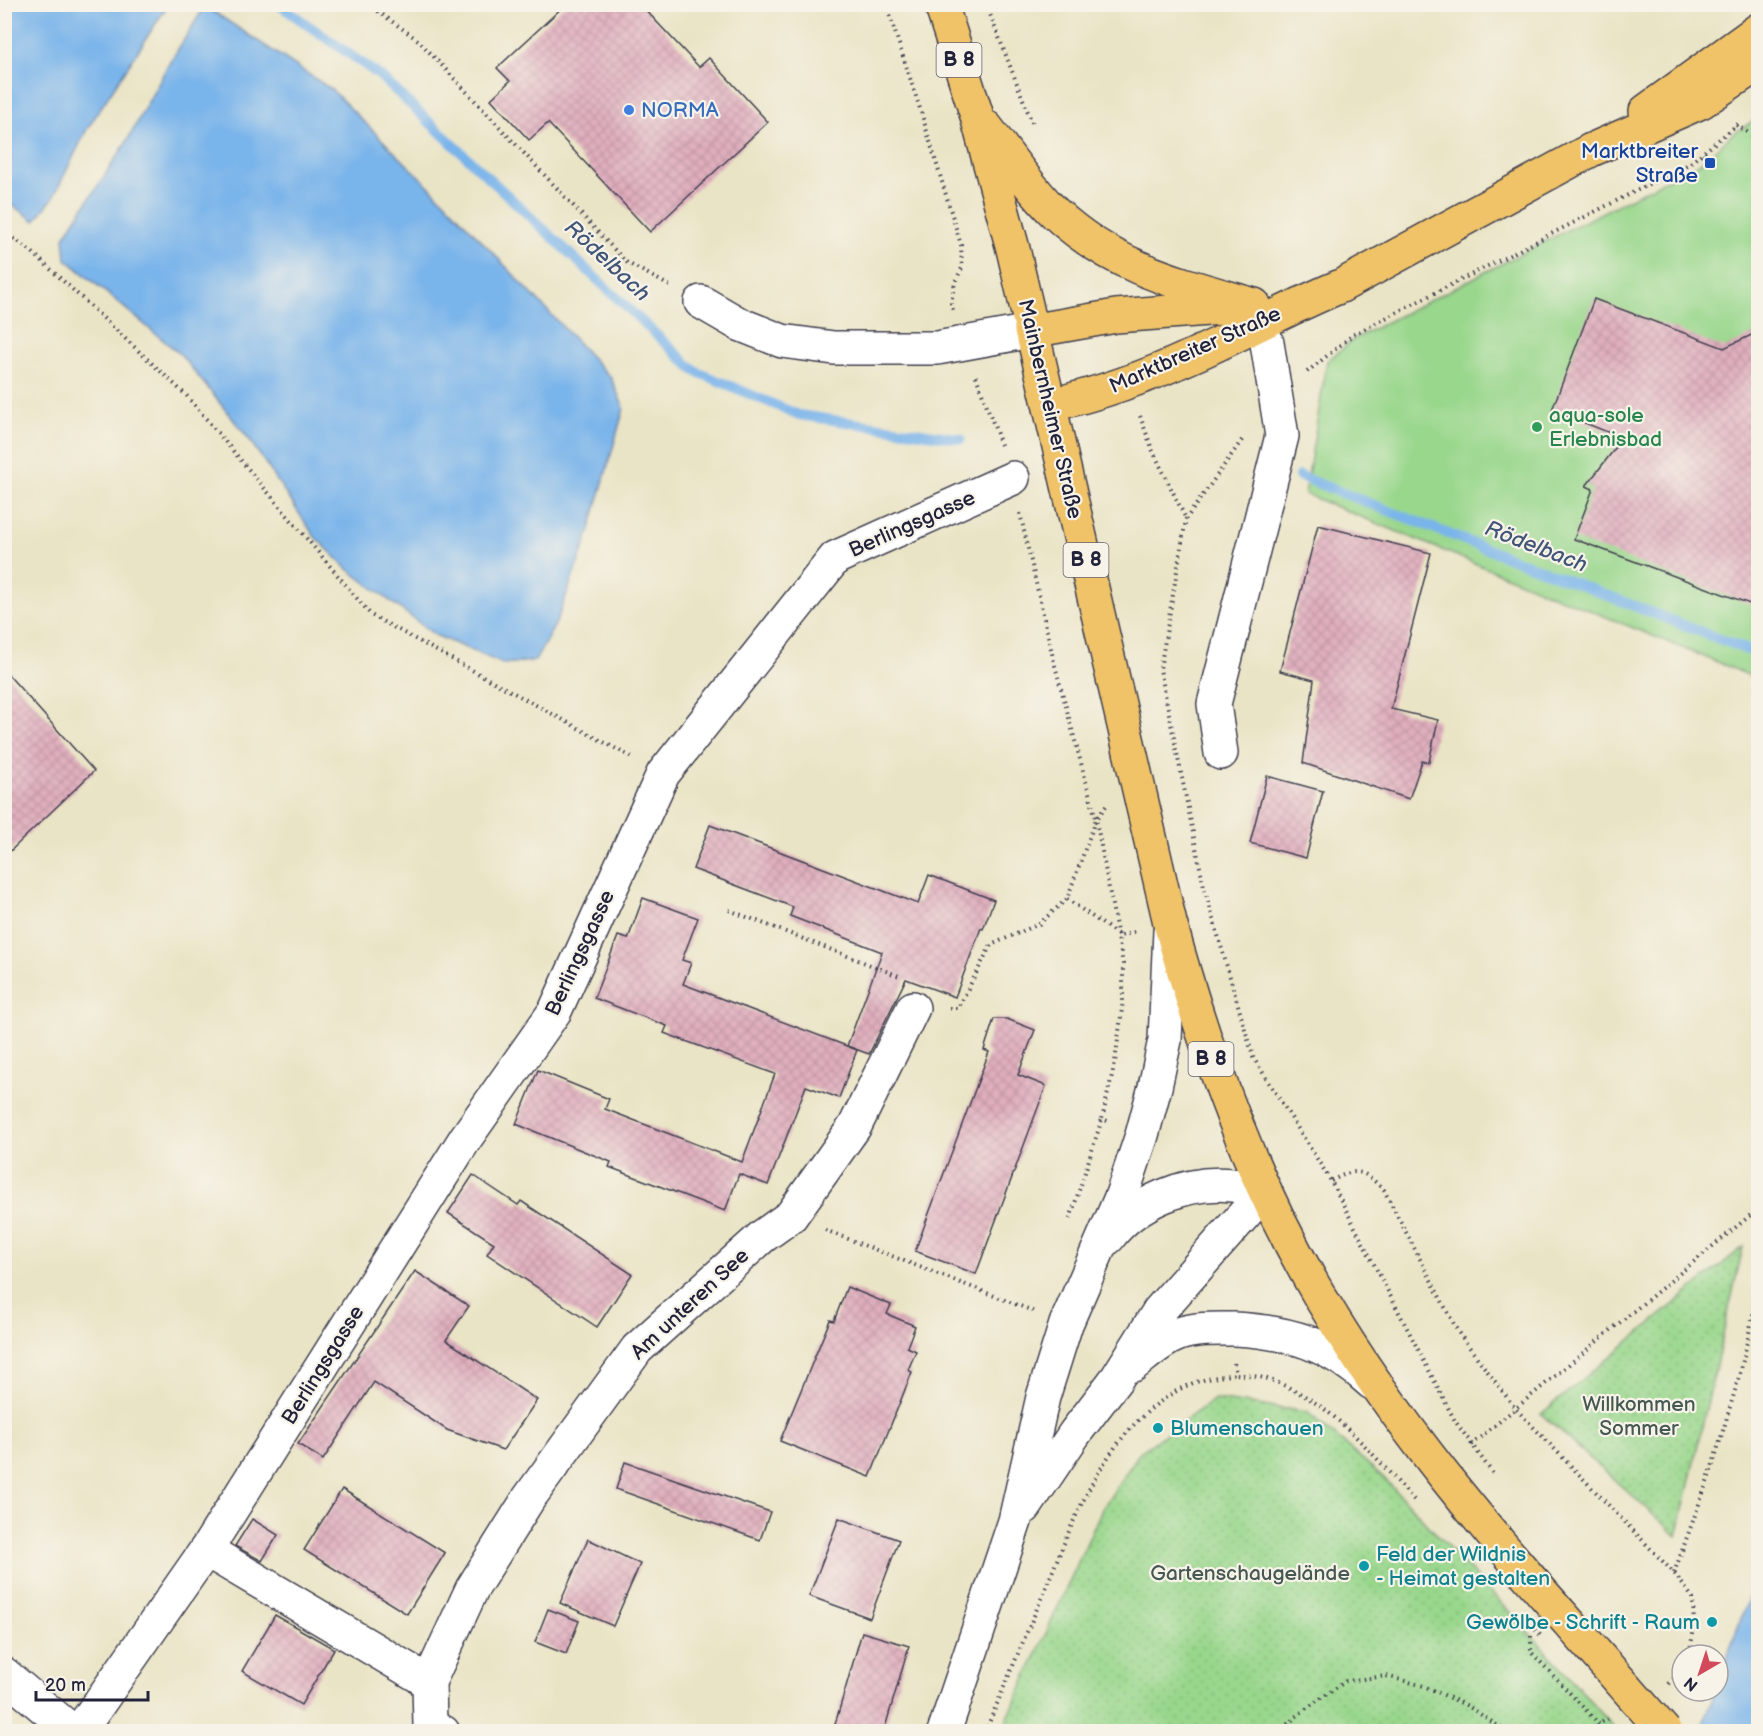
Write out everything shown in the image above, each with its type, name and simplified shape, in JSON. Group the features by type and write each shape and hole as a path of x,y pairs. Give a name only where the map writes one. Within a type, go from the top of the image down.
{"main road":[{"name":"Mainbernheimer Straße","path":"941,4 977,116 1013,249 1170,923 1190,998 1238,1132 1264,1191 1321,1299 1378,1388 1507,1554 1665,1731"},
{"name":"Marktbreiter Straße","path":"1591,150 1758,30"},
{"name":"Marktbreiter Straße","path":"1050,405 1128,383 1191,357 1257,314 1304,301 1372,270 1591,150 1701,102 1758,64"},
{"path":"977,116 1054,212 1101,249 1156,276 1257,314"},
{"path":"1031,331 1116,316 1257,314"}],"street":[{"path":"701,302 739,324 793,344 834,348 909,350 937,348 1031,331"},
{"path":"1221,753 1214,704 1281,436 1267,343 1257,314"},
{"name":"Berlingsgasse","path":"79,1731 206,1550 465,1139 555,1011 663,774 835,558 1013,478"},
{"name":"Mainbernheimer Straße","path":"944,1731 1015,1521 1043,1397 1065,1324 1122,1195 1142,1135 1165,1040 1170,923"},
{"name":"Am unteren See","path":"443,1731 430,1726 429,1682 472,1589 522,1508 637,1349 763,1236 791,1216 855,1126 913,1008"},
{"name":"Mainbernheimer Straße","path":"1096,1254 1112,1233 1132,1214 1154,1200 1179,1190 1205,1185 1231,1185 1264,1191"},
{"name":"Mainbernheimer Straße","path":"1015,1521 1075,1433 1117,1378 1159,1311 1264,1191"},
{"name":"Mainbernheimer Straße","path":"1117,1378 1158,1346 1179,1334 1207,1329 1225,1329 1267,1331 1298,1338 1327,1350 1355,1367 1378,1388"},
{"path":"206,1550 429,1682"},
{"path":"4,1674 73,1731"}],"path":[{"path":"368,4 418,39 626,262 701,302"},
{"path":"886,4 961,245 962,268 955,282 951,303 965,344"},
{"path":"1455,1421 1331,1181 1253,1057 1204,887 1160,669 1186,519 1266,406 1354,334 1689,164 1744,120"},
{"path":"1702,153 1710,164"},
{"path":"4,231 31,251 186,395 371,615 663,774"},
{"path":"1758,283 1752,295 1758,312"},
{"path":"729,910 898,975 913,1008 958,1008 991,945 1039,924 1067,899 1096,819 1134,769"},
{"path":"1067,899 1120,936 1170,923"},
{"path":"1331,1181 1349,1171 1367,1174 1384,1190 1458,1332 1515,1408 1674,1573 1693,1598 1694,1629 1691,1643"},
{"path":"1471,1445 1758,1209"},
{"path":"791,1216 1065,1324"},
{"path":"1674,1573 1710,1474 1740,1374 1758,1292"},
{"path":"986,1731 1083,1498 1106,1461 1134,1426 1156,1405 1184,1387 1208,1378 1236,1374"},
{"path":"1531,1625 1531,1653 1599,1724"},
{"path":"1278,1731 1346,1681 1386,1676 1424,1686 1468,1706 1507,1731"}],"green space":[{"name":"aqua-sole Erlebnisbad","path":"1758,118 1758,679 1305,494 1327,361 1356,338 1705,160 1731,135"},
{"name":"Willkommen Sommer","path":"1743,1247 1677,1536 1541,1414"},
{"name":"Gartenschaugelände","path":"1215,1399 1307,1412 1382,1476 1549,1654 1617,1731 1002,1731 1102,1509 1140,1452"}],"water":[{"path":"5,4 168,5 87,129 53,198 35,221 5,200"},
{"path":"205,6 331,89 446,203 611,378 624,408 589,533 556,623 535,661 503,664 435,635 349,570 315,537 249,439 181,355 66,259 64,237 126,143 167,67"},
{"path":"1758,1572 1758,1731 1700,1731 1710,1703 1730,1703 1730,1649"}],"building":[{"name":"NORMA","path":"566,4 640,4 699,67 709,58 768,122 650,232 548,123 529,140 491,99 510,81 497,68"},
{"path":"1594,299 1724,348 1758,332 1758,607 1574,539 1593,489 1586,486 1623,438 1552,410"},
{"path":"1318,525 1431,553 1391,709 1438,720 1429,762 1422,761 1409,799 1303,763 1314,680 1280,671"},
{"path":"4,670 94,771 4,857"},
{"path":"1267,776 1323,791 1306,858 1250,843"},
{"path":"710,825 918,904 929,875 994,900 955,997 906,979 869,1054 847,1046 882,952 790,916 793,907 693,869"},
{"path":"643,898 698,918 682,960 691,963 683,984 857,1050 839,1098 806,1086 768,1185 739,1174 725,1211 609,1167 611,1162 516,1124 538,1070 609,1099 605,1109 742,1162 775,1074 664,1033 667,1026 594,998 618,936 628,939"},
{"path":"994,1019 1007,1019 1035,1030 1018,1075 1046,1086 976,1274 915,1251 989,1052 984,1050"},
{"path":"473,1175 518,1205 521,1201 632,1274 597,1327 487,1254 494,1243 448,1213"},
{"path":"415,1271 469,1306 446,1340 537,1400 503,1450 447,1430 374,1382 323,1460 298,1444"},
{"path":"847,1287 891,1305 887,1314 915,1326 907,1347 916,1351 908,1370 912,1372 870,1477 780,1441 830,1320 834,1321"},
{"path":"625,1462 770,1512 760,1540 616,1489"},
{"path":"342,1489 445,1553 407,1614 304,1550"},
{"path":"839,1518 899,1540 870,1618 809,1596"},
{"path":"252,1519 278,1535 262,1561 235,1546"},
{"path":"588,1539 640,1564 613,1626 560,1603"},
{"path":"548,1609 579,1621 566,1654 535,1642"},
{"path":"275,1615 334,1649 301,1705 242,1671"},
{"path":"862,1632 909,1646 884,1731 833,1731"}],"waterway":[{"name":"Rödelbach","path":"278,4 379,75 695,371 799,415 961,439"},
{"name":"Rödelbach","path":"1299,476 1758,654"}],"place":[{"name":"NORMA","path":"629,110"},
{"name":"Marktbreiter Straße","path":"1710,163"},
{"name":"aqua-sole Erlebnisbad","path":"1537,427"},
{"name":"Blumenschauen","path":"1158,1428"},
{"name":"Feld der Wildnis - Heimat gestalten","path":"1364,1566"},
{"name":"Gewölbe - Schrift - Raum","path":"1712,1622"}]}
